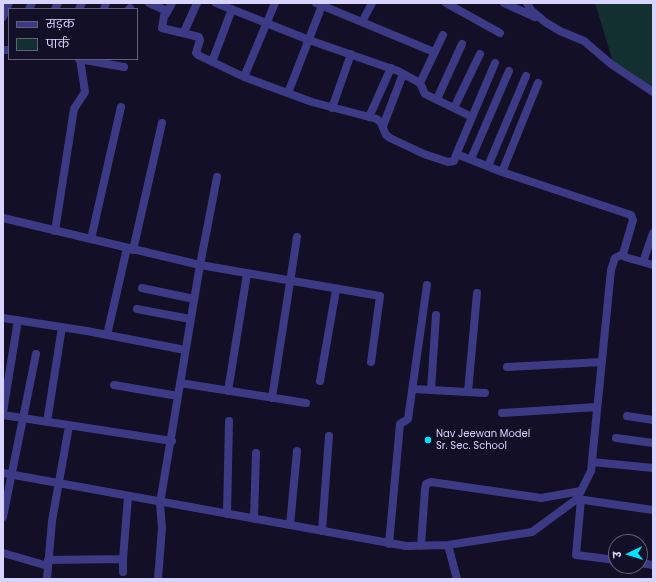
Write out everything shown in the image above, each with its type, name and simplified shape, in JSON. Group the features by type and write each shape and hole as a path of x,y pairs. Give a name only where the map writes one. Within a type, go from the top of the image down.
{"street":[{"path":"3,18 9,3"},
{"path":"149,3 166,10 166,14"},
{"path":"172,3 166,14 162,28 184,32 199,37 200,40 196,53 244,77 332,108 377,119 383,126 386,135 390,138 424,154 448,162 454,161 495,63"},
{"path":"184,32 197,3"},
{"path":"216,3 309,40 391,68 420,83 425,94 472,117"},
{"path":"244,77 275,3"},
{"path":"362,22 372,3"},
{"path":"446,3 500,33"},
{"path":"504,3 584,41 611,64 653,92"},
{"path":"527,3 531,10 545,22"},
{"path":"288,93 309,40 321,4 434,52"},
{"path":"212,62 232,9"},
{"path":"420,83 443,35"},
{"path":"437,99 462,44"},
{"path":"332,108 351,54"},
{"path":"454,108 480,54"},
{"path":"55,231 74,109 85,92 79,60"},
{"path":"92,60 104,61 124,67"},
{"path":"369,117 391,68"},
{"path":"471,159 509,71"},
{"path":"383,126 403,74"},
{"path":"488,166 526,76"},
{"path":"502,172 538,83"},
{"path":"91,239 121,107"},
{"path":"107,335 162,122"},
{"path":"456,155 459,154 502,172 633,216 623,254 616,258 612,270 591,471 580,496 576,555 608,559"},
{"path":"158,579 162,528 160,502 172,441 190,319 217,177"},
{"path":"3,218 200,265 336,290 380,296 371,362"},
{"path":"643,262 653,234"},
{"path":"272,398 297,237"},
{"path":"623,254 625,257 653,265"},
{"path":"228,391 247,274"},
{"path":"389,544 400,424 408,419 427,285"},
{"path":"142,288 194,299"},
{"path":"320,381 336,290"},
{"path":"468,392 477,293"},
{"path":"137,309 190,319"},
{"path":"431,390 436,315"},
{"path":"3,318 62,327 185,350"},
{"path":"3,412 18,320"},
{"path":"47,422 62,327"},
{"path":"3,517 36,354"},
{"path":"507,367 602,362"},
{"path":"180,383 306,403"},
{"path":"114,384 178,396"},
{"path":"413,389 485,393"},
{"path":"502,413 597,407"},
{"path":"3,415 172,441"},
{"path":"627,416 653,420"},
{"path":"227,514 229,421"},
{"path":"47,579 52,521 69,426"},
{"path":"322,531 329,436"},
{"path":"616,438 653,443"},
{"path":"290,525 297,450"},
{"path":"254,518 256,453"},
{"path":"592,462 653,468"},
{"path":"3,473 389,544 421,546 448,545 532,532 580,496"},
{"path":"421,546 425,488 426,484 432,482 542,498 580,496 653,510"},
{"path":"123,572 128,497"},
{"path":"448,545 457,579"},
{"path":"3,553 48,563 123,559"}],"green space":[{"path":"595,3 653,3 653,88 613,62"}],"place":[{"name":"Nav Jeewan Model Sr. Sec. School","path":"428,440"}]}
